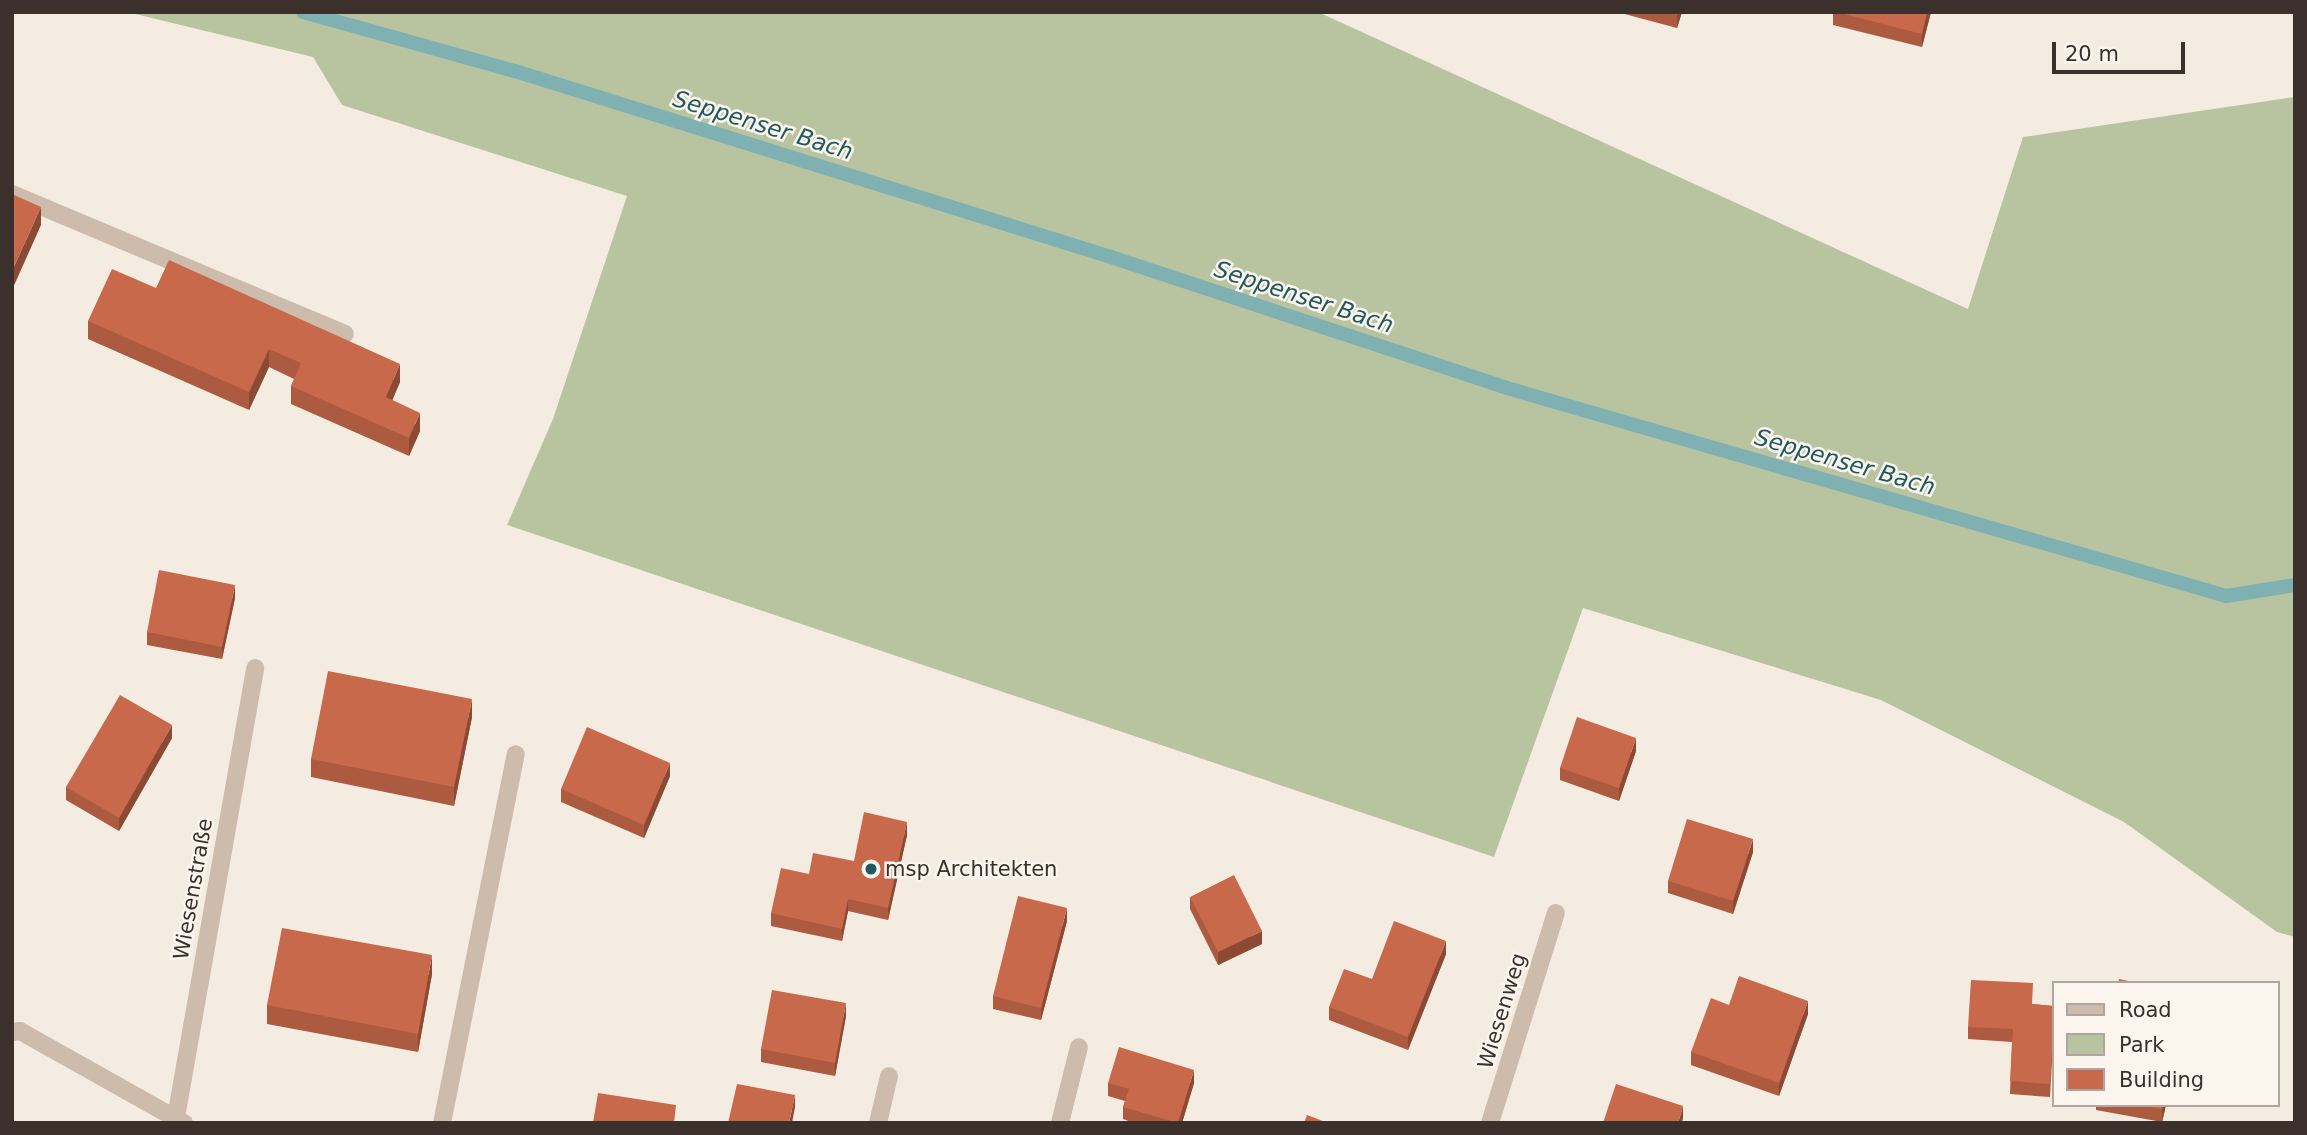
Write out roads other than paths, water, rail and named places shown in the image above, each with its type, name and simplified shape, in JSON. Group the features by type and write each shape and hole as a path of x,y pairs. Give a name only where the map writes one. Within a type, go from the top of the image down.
{"street":[{"path":"12,194 345,334"},
{"name":"Wiesenstraße","path":"12,1032 20,1031 178,1121 255,668"},
{"path":"442,1123 516,754"},
{"name":"Wiesenweg","path":"1490,1123 1556,913"},
{"path":"1060,1123 1079,1047"},
{"path":"878,1123 889,1076"}],"waterway":[{"name":"Seppenser Bach","path":"303,12 515,71 1111,257 1507,388 2226,596 2295,585"}],"place":[{"name":"msp Architekten","path":"871,869"}]}
